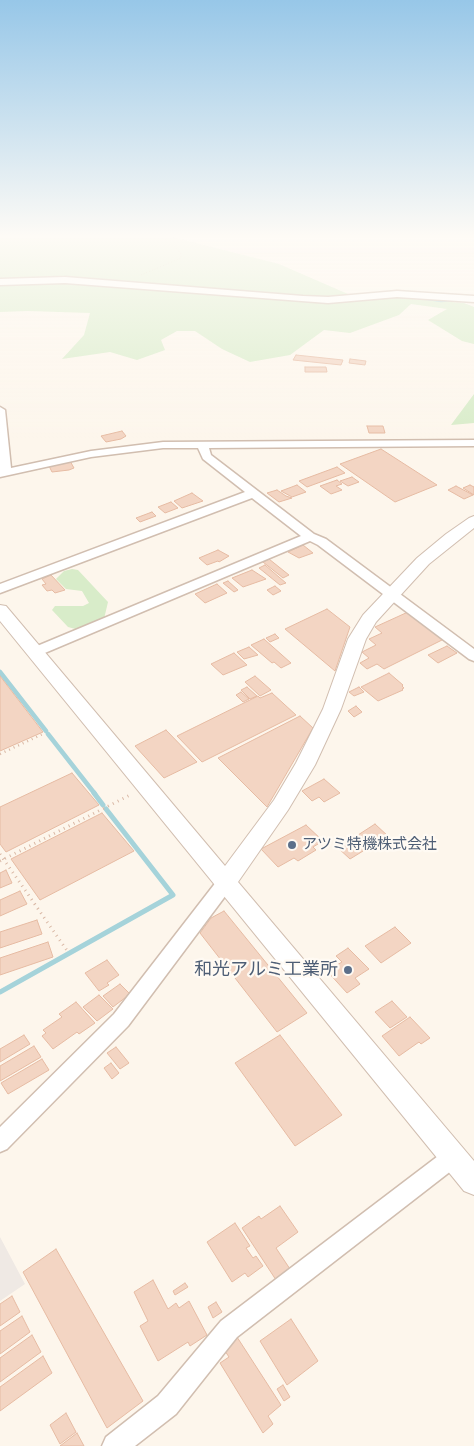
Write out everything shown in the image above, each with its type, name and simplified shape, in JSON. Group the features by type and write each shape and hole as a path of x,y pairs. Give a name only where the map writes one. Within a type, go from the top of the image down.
{"street":[{"path":"0,410 3,473 108,451 154,446 204,444 474,443"},
{"path":"204,444 204,452 207,457 310,536 322,542 474,656"},
{"path":"0,589 253,493"},
{"path":"0,1142 121,1020 226,882 294,785 332,709 357,640 369,619 432,553 474,521"},
{"path":"35,652 310,536"},
{"path":"0,610 474,1182"},
{"path":"115,1446 167,1405 229,1328 454,1157"}],"path":[{"path":"0,754 45,733"},
{"path":"2,860 147,786"},
{"path":"0,854 2,860 68,952"}],"shaded area":[{"path":"0,1237 25,1284 0,1301"}],"green space":[{"path":"0,303 465,303 474,307 474,344 462,341 428,320 447,309 411,304 399,315 350,333 324,330 290,355 250,362 222,349 195,331 177,331 161,340 165,350 137,360 110,352 62,359 84,335 90,313 0,312"},
{"path":"474,394 474,423 451,425"},
{"path":"78,570 108,602 104,619 79,630 68,627 52,610 55,606 83,606 89,603 82,591 66,589 56,579 64,571"}],"building":[{"path":"296,355 343,360 341,365 293,360"},
{"path":"350,359 366,361 365,365 349,363"},
{"path":"305,367 326,367 327,372 305,372"},
{"path":"367,426 383,426 385,433 369,433"},
{"path":"122,431 126,436 121,439 106,442 101,436"},
{"path":"381,449 437,485 395,502 340,464"},
{"path":"70,461 74,468 69,470 52,472 49,466"},
{"path":"337,467 345,473 307,487 299,481"},
{"path":"352,477 359,482 348,486 340,481"},
{"path":"337,480 342,484 336,486 342,490 331,494 320,486"},
{"path":"297,485 306,492 292,497 281,491"},
{"path":"470,485 474,487 474,495 463,488"},
{"path":"456,486 473,495 464,499 448,490"},
{"path":"277,490 292,498 279,502 267,493"},
{"path":"192,493 203,501 182,508 174,501"},
{"path":"171,502 178,508 165,513 158,507"},
{"path":"152,512 156,516 140,522 136,518"},
{"path":"303,545 313,553 299,558 288,552"},
{"path":"218,550 229,556 219,562 207,565 199,558"},
{"path":"269,559 289,575 283,578 263,562"},
{"path":"265,565 286,583 280,585 259,568"},
{"path":"252,570 266,579 243,587 232,578"},
{"path":"51,575 65,590 55,593 52,590 47,591 42,585 46,584 42,579"},
{"path":"228,581 238,590 234,592 223,583"},
{"path":"217,584 227,593 205,603 195,594"},
{"path":"275,586 281,591 273,595 267,590"},
{"path":"327,609 350,627 335,671 285,629"},
{"path":"408,612 444,639 384,669 377,664 367,669 360,663 369,658 362,652 376,645 369,639 382,633 375,627"},
{"path":"275,634 279,638 270,642 266,638"},
{"path":"264,639 291,663 281,668 274,662 272,663 251,645"},
{"path":"447,646 457,653 438,663 428,655"},
{"path":"249,647 258,655 244,659 237,652"},
{"path":"234,653 247,665 223,675 211,664"},
{"path":"389,673 403,685 403,690 378,701 361,687"},
{"path":"0,676 43,732 0,751"},
{"path":"255,676 271,690 260,696 245,682"},
{"path":"247,687 257,696 250,699 241,690"},
{"path":"359,687 364,692 354,696 349,692"},
{"path":"241,692 249,699 243,702 236,695"},
{"path":"272,693 296,715 202,762 177,736 258,696 260,698"},
{"path":"356,706 362,712 354,717 348,711"},
{"path":"300,716 313,728 267,807 218,758"},
{"path":"166,730 197,762 164,778 135,746"},
{"path":"72,773 99,805 6,852 0,844 0,807"},
{"path":"324,779 340,793 324,802 319,797 312,801 302,791"},
{"path":"102,813 134,851 40,900 11,859"},
{"path":"375,824 389,837 371,847 358,835"},
{"path":"306,825 323,841 313,847 316,850 298,861 294,858 278,867 261,849"},
{"path":"356,836 368,848 350,859 337,847"},
{"path":"6,870 12,883 0,888 0,873"},
{"path":"20,891 27,904 0,916 0,900"},
{"path":"224,911 307,1013 277,1032 200,933 211,918"},
{"path":"37,920 42,934 0,948 0,932"},
{"path":"395,927 411,943 381,963 365,946"},
{"path":"48,942 53,957 0,975 0,958"},
{"path":"348,948 369,969 355,978 360,984 347,993 327,971 342,962 336,956"},
{"path":"107,960 119,975 107,983 109,985 99,991 85,973"},
{"path":"120,984 130,994 113,1007 103,996"},
{"path":"99,995 113,1009 97,1021 83,1007"},
{"path":"392,1001 407,1017 390,1028 375,1012"},
{"path":"76,1002 95,1023 79,1034 77,1032 53,1049 42,1036 46,1033 43,1030 62,1017 59,1014"},
{"path":"410,1017 430,1038 421,1044 419,1042 399,1056 382,1036"},
{"path":"24,1035 30,1044 0,1062 0,1049"},
{"path":"280,1035 342,1115 295,1146 235,1063"},
{"path":"34,1046 41,1057 0,1081 0,1066"},
{"path":"116,1047 129,1063 120,1069 107,1053"},
{"path":"42,1059 49,1070 8,1094 1,1083"},
{"path":"111,1063 119,1073 112,1079 104,1068"},
{"path":"280,1206 298,1232 276,1248 290,1269 276,1280 242,1228 259,1216 261,1219"},
{"path":"235,1223 250,1246 246,1248 253,1258 256,1256 263,1266 248,1277 245,1273 232,1282 207,1242"},
{"path":"56,1249 143,1401 107,1428 23,1272"},
{"path":"153,1280 168,1309 176,1303 179,1308 189,1301 207,1335 190,1346 188,1342 158,1361 140,1326 148,1321 134,1292"},
{"path":"185,1283 188,1287 175,1295 173,1291"},
{"path":"12,1296 20,1312 0,1326 0,1304"},
{"path":"216,1302 222,1312 213,1318 208,1307"},
{"path":"22,1316 30,1332 0,1354 0,1331"},
{"path":"291,1319 318,1361 287,1385 260,1341"},
{"path":"32,1335 41,1352 0,1382 0,1358"},
{"path":"237,1337 281,1405 268,1416 273,1424 263,1433 220,1363 229,1357 223,1348"},
{"path":"43,1356 52,1373 0,1411 0,1387"},
{"path":"283,1385 290,1397 284,1401 277,1389"},
{"path":"66,1413 76,1432 60,1444 50,1425"},
{"path":"77,1433 84,1446 60,1446"}],"waterway":[{"path":"0,672 46,731"},
{"path":"48,734 95,794"},
{"path":"94,793 103,805"},
{"path":"0,992 173,895 106,809"}],"place":[{"name":"アツミ特機株式会社","path":"292,845"},
{"name":"和光アルミ工業所","path":"348,970"}]}
